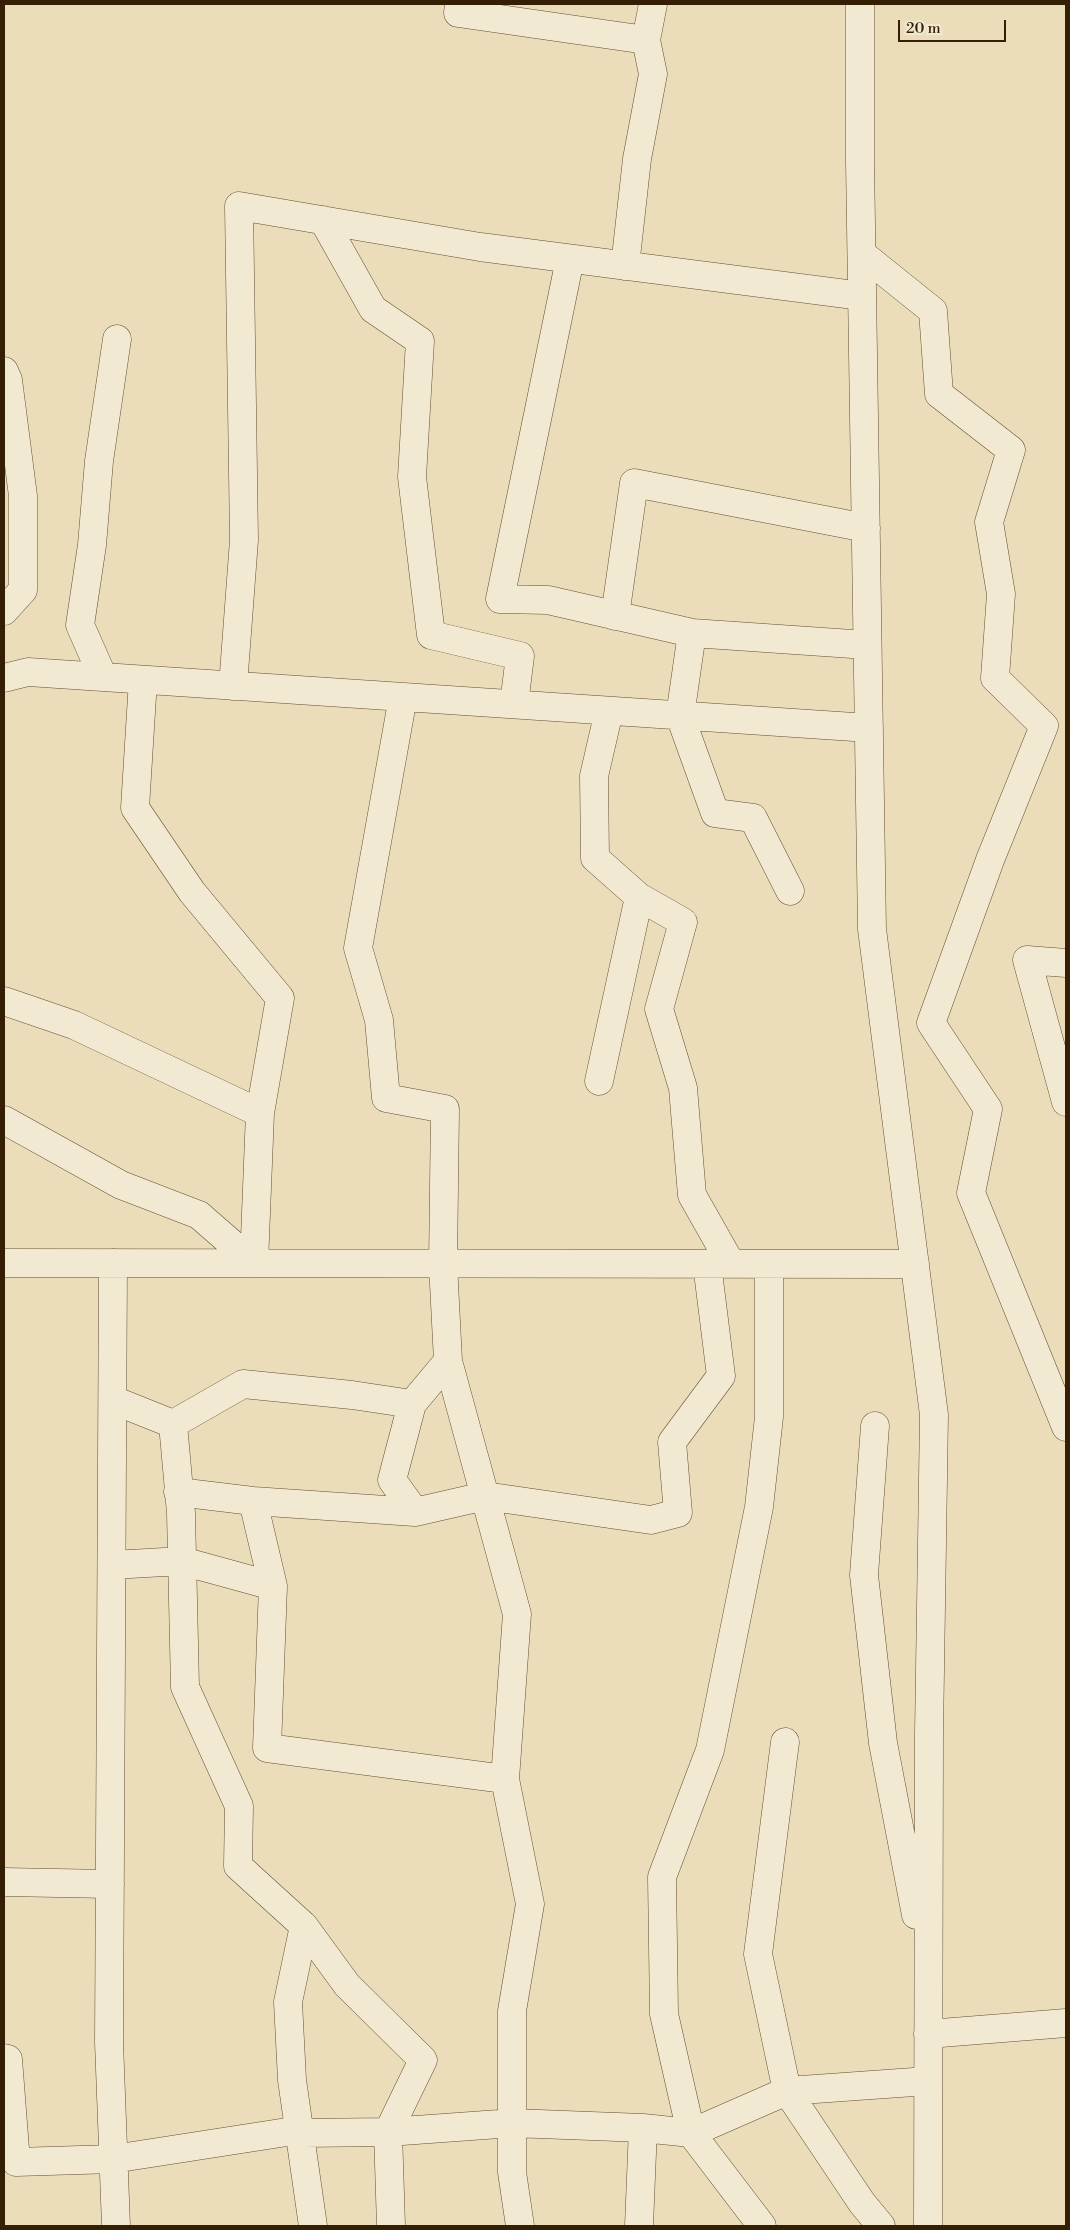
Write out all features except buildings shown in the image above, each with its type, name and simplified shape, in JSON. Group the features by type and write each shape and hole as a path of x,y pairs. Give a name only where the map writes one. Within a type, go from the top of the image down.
{"street":[{"path":"459,4 458,13 646,40"},
{"path":"626,266 638,159 652,74 646,40 653,4"},
{"path":"860,4 862,296 872,929 934,1415 929,1744 928,2226"},
{"path":"233,686 244,540 239,206 480,248 862,296"},
{"path":"324,220 373,309 420,341 412,477 431,635 520,656 514,704"},
{"path":"862,254 933,311 939,394 1011,450 989,522 1001,594 995,678 1044,726 990,860 931,1023 988,1109 971,1193 1066,1427"},
{"path":"570,259 500,599 548,600 692,633 867,645"},
{"path":"103,677 80,625 92,545 99,461 117,339"},
{"path":"4,371 8,380 23,496 23,590 4,611"},
{"path":"615,616 634,483 866,528"},
{"path":"692,633 680,716 715,813 753,818 790,890"},
{"path":"4,678 28,672 869,728"},
{"path":"143,680 135,808 192,892 280,998 260,1113 254,1263"},
{"path":"404,697 358,948 379,1020 386,1098 446,1109 443,1264 448,1361 517,1614 505,1778 530,1904 512,2011 512,2172 520,2226"},
{"path":"178,1492 253,1500 414,1512 485,1496 651,1520 678,1513 672,1442 721,1376 719,1264 692,1195 683,1088 659,1009 683,922 639,897 595,858 594,776 609,711"},
{"path":"599,1081 639,897"},
{"path":"1066,963 1027,960 1062,1072 1066,1102"},
{"path":"4,1001 74,1025 260,1113"},
{"path":"4,1120 121,1185 199,1214 254,1263"},
{"path":"4,1262 915,1264"},
{"path":"113,1263 109,2042 116,2226"},
{"path":"762,2226 691,2133 664,2014 662,1877 710,1750 760,1507 769,1416 769,1264"},
{"path":"414,1512 392,1480 412,1404 448,1361"},
{"path":"172,1424 243,1384 352,1395 412,1404"},
{"path":"113,1400 172,1424"},
{"path":"172,1424 182,1561 185,1687 240,1806 238,1866 304,1926 347,1985 423,2060 388,2132 391,2226"},
{"path":"875,1426 864,1575 883,1744 928,1979"},
{"path":"253,1500 273,1586 267,1748 505,1778"},
{"path":"112,1565 182,1561 273,1586"},
{"path":"785,1742 758,1954 787,2091 862,2204 881,2226"},
{"path":"4,1882 110,1884"},
{"path":"304,1926 288,2002 292,2080 313,2226"},
{"path":"928,2034 1066,2023"},
{"path":"4,2058 8,2059 16,2162 113,2159 300,2130 302,2133 388,2132 513,2123 643,2128 691,2133 787,2091 928,2081"},
{"path":"639,2226 643,2128"}]}
